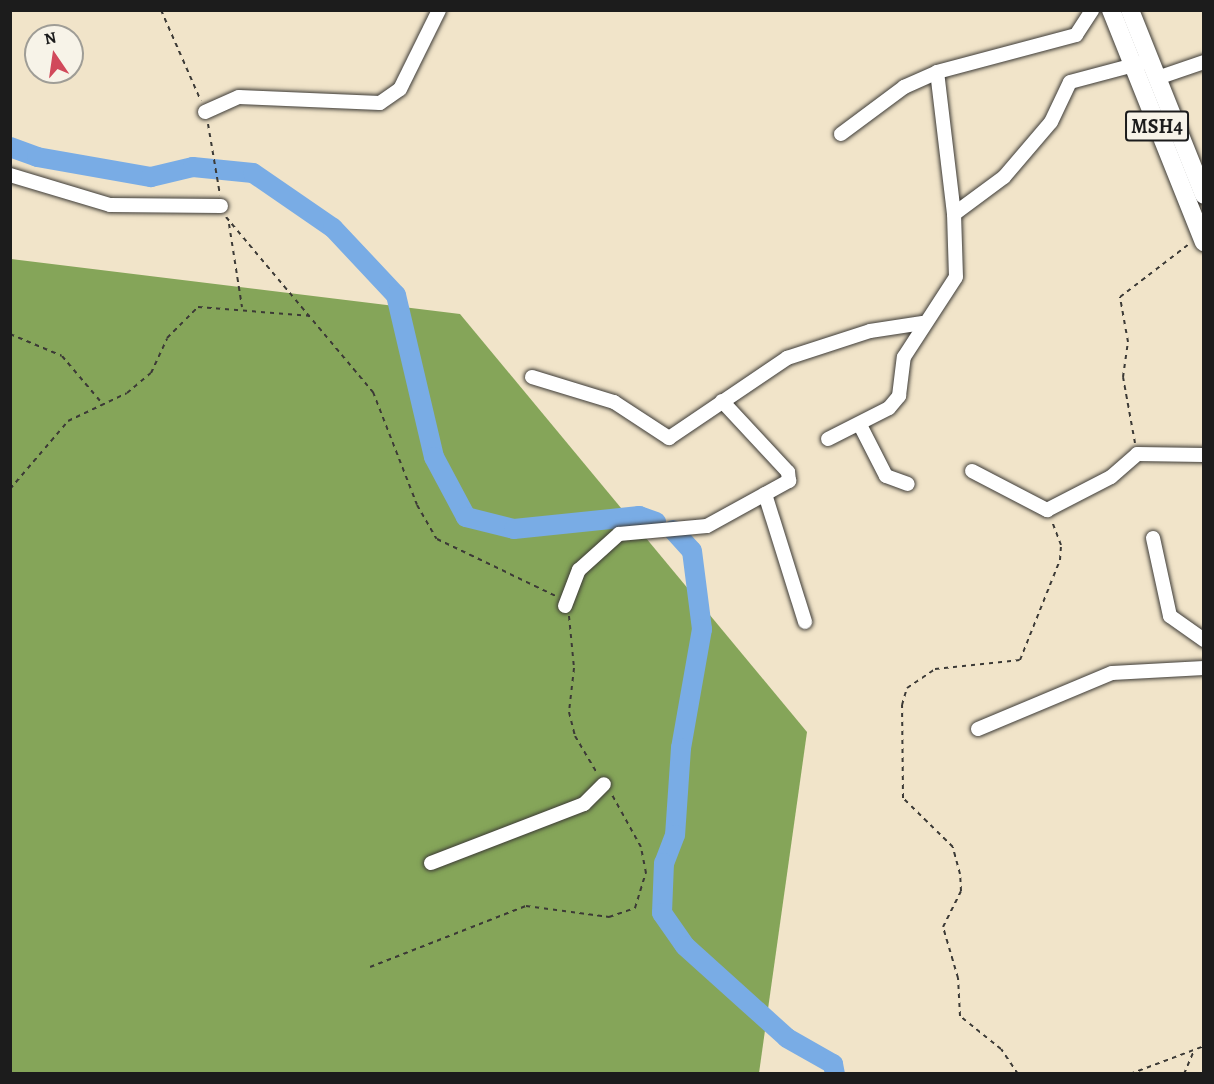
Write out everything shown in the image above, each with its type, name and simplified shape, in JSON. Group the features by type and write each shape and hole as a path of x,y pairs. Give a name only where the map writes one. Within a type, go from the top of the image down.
{"main road":[{"name":"MSH4","path":"1111,10 1147,68 1203,195"},
{"name":"MSH4","path":"1130,10 1202,238"}],"street":[{"path":"205,112 239,97 380,103 400,89 439,10"},
{"path":"841,134 904,87 937,72 1052,45 1076,35 1092,10"},
{"path":"954,214 1004,177 1051,122 1070,82 1147,68 1203,62"},
{"path":"828,439 860,425 899,396 903,357 922,323 956,277 954,214 937,72"},
{"path":"10,175 110,205 221,206"},
{"path":"532,377 614,402 669,438 787,358 870,331 922,323"},
{"path":"565,606 579,570 619,534 707,526 765,494 790,475 722,401"},
{"path":"860,425 886,476 908,484"},
{"path":"972,471 1047,510 1111,477 1137,454 1203,454"},
{"path":"765,494 805,622"},
{"path":"1153,538 1170,615 1203,640"},
{"path":"978,729 1112,673 1203,668"},
{"path":"430,863 584,804 604,784"}],"path":[{"path":"161,10 205,112 212,140 221,206 230,224 312,316 373,392 417,505 437,539 527,579 565,606 573,640 569,712 574,736 641,847 646,873 635,909 609,917 526,906 370,967"},
{"path":"230,224 242,308"},
{"path":"1137,454 1123,377 1128,342 1120,297 1202,238"},
{"path":"10,489 68,421 101,402 127,393 151,373 167,338 198,307 242,308 312,316"},
{"path":"10,334 62,357 101,402"},
{"path":"1018,1074 1001,1049 960,1016 958,978 944,927 961,891 958,860 953,847 903,798 902,705 907,688 935,669 1020,660 1060,560 1059,535 1047,510"},
{"path":"1130,1074 1203,1046"},
{"path":"1184,1074 1194,1050"}],"green space":[{"path":"11,259 460,314 807,732 759,1073 11,1074"}],"waterway":[{"path":"10,147 37,157 151,177 193,167 253,173 333,228 396,295 434,457 466,517 514,529 639,516 656,522"},
{"path":"673,530 692,551 702,629 681,748 675,835 664,863 662,913 685,946 787,1038 833,1064 835,1074"}]}
